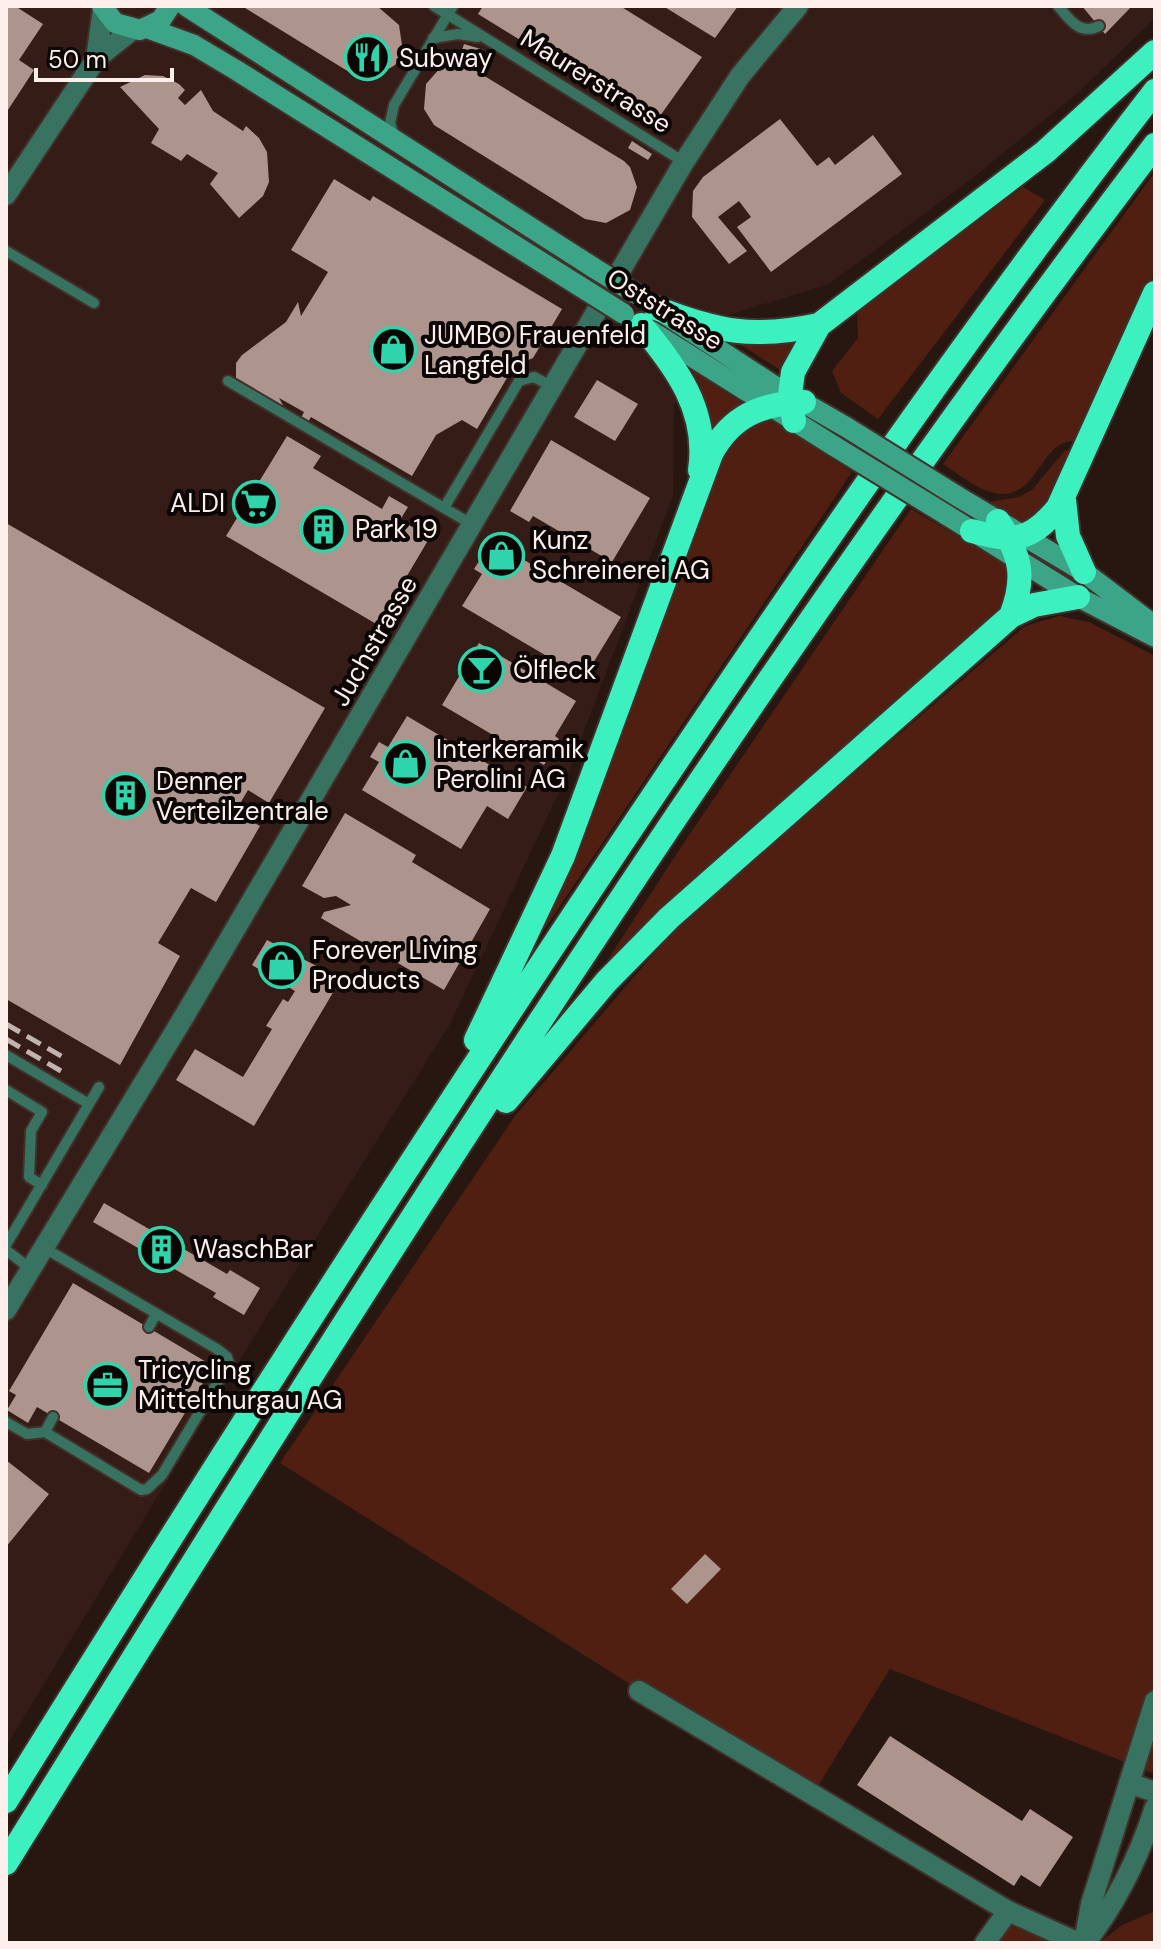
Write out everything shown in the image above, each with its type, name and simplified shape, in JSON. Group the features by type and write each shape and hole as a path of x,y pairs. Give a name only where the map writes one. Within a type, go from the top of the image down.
{"highway":[{"path":"428,1138 563,856 698,484 726,430 745,415 789,405 793,372 819,325 1045,152 1155,52"},
{"path":"6,1801 428,1138 812,562 1036,249 1155,91"},
{"path":"6,1863 433,1188 842,576 969,395 1155,145"},
{"path":"972,531 1013,540 1041,526 1064,500 1155,293"},
{"path":"639,310 733,333 776,334 819,325"},
{"path":"639,310 692,400 702,449 698,484"},
{"path":"1064,500 1068,536 1084,572"},
{"path":"1011,616 1020,591 1013,540"},
{"path":"433,1188 639,947 1011,616 1034,605 1078,597"}],"main road":[{"path":"139,29 161,20 170,6"},
{"name":"Oststrasse","path":"186,6 396,144 594,268 639,310"},
{"name":"Oststrasse","path":"103,8 115,23 194,45 225,63 581,287 691,334 789,405 834,446 972,531"},
{"name":"Oststrasse","path":"789,405 846,427 957,496 1078,597 1155,637"},
{"name":"Oststrasse","path":"1013,540 1084,572 1155,626"}],"street":[{"name":"Juchstrasse","path":"6,1310 46,1249 684,162 740,76 798,6"},
{"path":"96,59 103,8"},
{"path":"6,195 96,59 139,29"},
{"path":"639,1691 1008,1911 1083,1943"},
{"path":"1083,1943 1091,1904 1155,1701"},
{"path":"1129,1783 1155,1792"},
{"path":"1083,1943 1111,1911 1141,1850 1155,1807"},
{"path":"985,1943 1008,1911"}],"lane":[{"name":"Maurerstrasse","path":"434,6 450,10 484,38 684,162"},
{"path":"1058,6 1074,25 1085,30 1099,26"},
{"path":"396,144 390,123 394,105 450,10"},
{"name":"Maurerstrasse","path":"433,38 458,34 484,38"},
{"path":"6,251 94,303"},
{"path":"444,508 519,381 534,377 553,387"},
{"path":"228,381 473,525"},
{"path":"6,1055 89,1104"},
{"path":"32,1270 6,1248 99,1087"},
{"path":"6,1090 42,1112 31,1131 29,1177 42,1185"},
{"path":"6,1422 27,1434 45,1432 141,1490 154,1484 229,1363 222,1353 46,1249"},
{"path":"149,1327 156,1314"},
{"path":"45,1432 53,1417"},
{"path":"173,1434 183,1440"}],"shaded area":[{"path":"6,6 1155,6 1155,18 1080,91 969,181 829,284 722,317 674,405 673,496 569,771 450,1024 254,1337 6,1747"},
{"path":"1155,172 1155,272 1079,442 1065,442 1055,449 1018,490 1004,494 976,486 943,464"},
{"path":"1023,187 1045,200 878,419 841,393 832,371 858,338 857,312"},
{"path":"794,340 782,371 739,344 739,343"},
{"path":"694,372 744,404 713,435 690,374"},
{"path":"769,418 852,472 535,943 722,454 737,433"},
{"path":"1065,450 1076,452 1054,499 1028,525 987,502 1019,497 1032,490"},
{"path":"911,509 1009,566 1007,596 999,610 599,973 683,844"},
{"path":"1059,616 1089,622 1155,656 1155,1774 890,1669 816,1789 671,1710 280,1463 515,1116 680,923 1025,626"},
{"path":"1155,1911 1155,1943 1099,1943 1122,1925"},
{"path":"1006,1924 1057,1943 994,1943"}],"building":[{"path":"6,6 15,6 43,24 19,60 34,70 6,113"},
{"path":"242,6 377,6 399,25 403,52 395,65 377,76 354,75"},
{"path":"483,6 620,6 702,57 655,123 478,14"},
{"path":"663,6 738,6 715,38"},
{"path":"1082,6 1132,6 1105,34"},
{"path":"464,44 484,50 482,57 462,50"},
{"path":"463,63 624,161 630,167 637,187 630,210 606,223 585,219 434,125 424,109 426,84 441,67"},
{"path":"145,75 163,76 179,84 185,90 178,98 185,105 201,90 213,111 243,131 246,126 259,138 267,152 269,182 263,196 239,218 210,184 218,173 187,154 181,161 151,143 159,129 120,87"},
{"path":"780,119 817,166 829,157 835,165 873,135 902,174 771,272 737,227 751,217 739,201 718,217 747,251 729,264 692,217 693,191 703,177"},
{"path":"632,141 652,154 648,160 628,148"},
{"name":"JUMBO Frauenfeld Langfeld","path":"334,179 370,201 373,196 562,309 533,358 514,366 477,429 462,420 436,435 412,476 311,417 308,422 301,418 304,412 279,398 285,409 242,387 236,379 236,363 242,355 286,322 298,302 301,316 328,272 291,250"},
{"path":"597,380 638,404 615,441 574,417"},
{"name":"Park 19","path":"287,436 321,456 313,468 382,509 389,496 408,507 400,520 430,537 378,625 226,536"},
{"path":"551,440 650,498 612,562 533,516 529,522 510,511"},
{"name":"Denner Verteilzentrale","path":"6,523 325,708 269,803 248,790 235,812 260,826 216,902 191,888 158,943 180,956 120,1065 6,999"},
{"path":"492,541 621,617 584,678 462,606 482,574 474,569"},
{"path":"479,643 576,701 555,736 559,739 544,765 442,705"},
{"path":"407,716 527,787 508,819 487,806 461,849 362,790 379,762 370,757 379,742 388,747"},
{"path":"345,813 416,855 412,862 490,909 444,990 321,918 324,912 351,905 336,896 324,898 302,886"},
{"path":"267,940 341,979 254,1126 176,1080 195,1049 243,1077 272,1029 266,1026 283,999 288,1002 295,991 252,965"},
{"name":"WaschBar","path":"104,1203 227,1274 230,1270 260,1288 244,1315 213,1297 216,1293 93,1222"},
{"name":"Tricycling Mittelthurgau AG","path":"73,1283 213,1366 149,1473 37,1407 28,1423 7,1410 16,1395 9,1391"},
{"path":"6,1460 49,1494 6,1547"},
{"path":"705,1554 721,1569 687,1604 671,1589"},
{"path":"890,1736 1022,1821 1030,1809 1073,1837 1040,1887 1021,1875 1014,1886 857,1785"}],"railway":[{"path":"6,1024 68,1060"},
{"path":"6,1039 61,1071"}],"place":[{"name":"Subway","path":"368,58"},
{"name":"JUMBO Frauenfeld Langfeld","path":"393,350"},
{"name":"ALDI","path":"256,503"},
{"name":"Park 19","path":"324,529"},
{"name":"Kunz Schreinerei AG","path":"501,555"},
{"name":"Ölfleck","path":"482,670"},
{"name":"Interkeramik Perolini AG","path":"405,764"},
{"name":"Denner Verteilzentrale","path":"125,796"},
{"name":"Forever Living Products","path":"281,965"},
{"name":"WaschBar","path":"162,1249"},
{"name":"Tricycling Mittelthurgau AG","path":"107,1385"}]}
